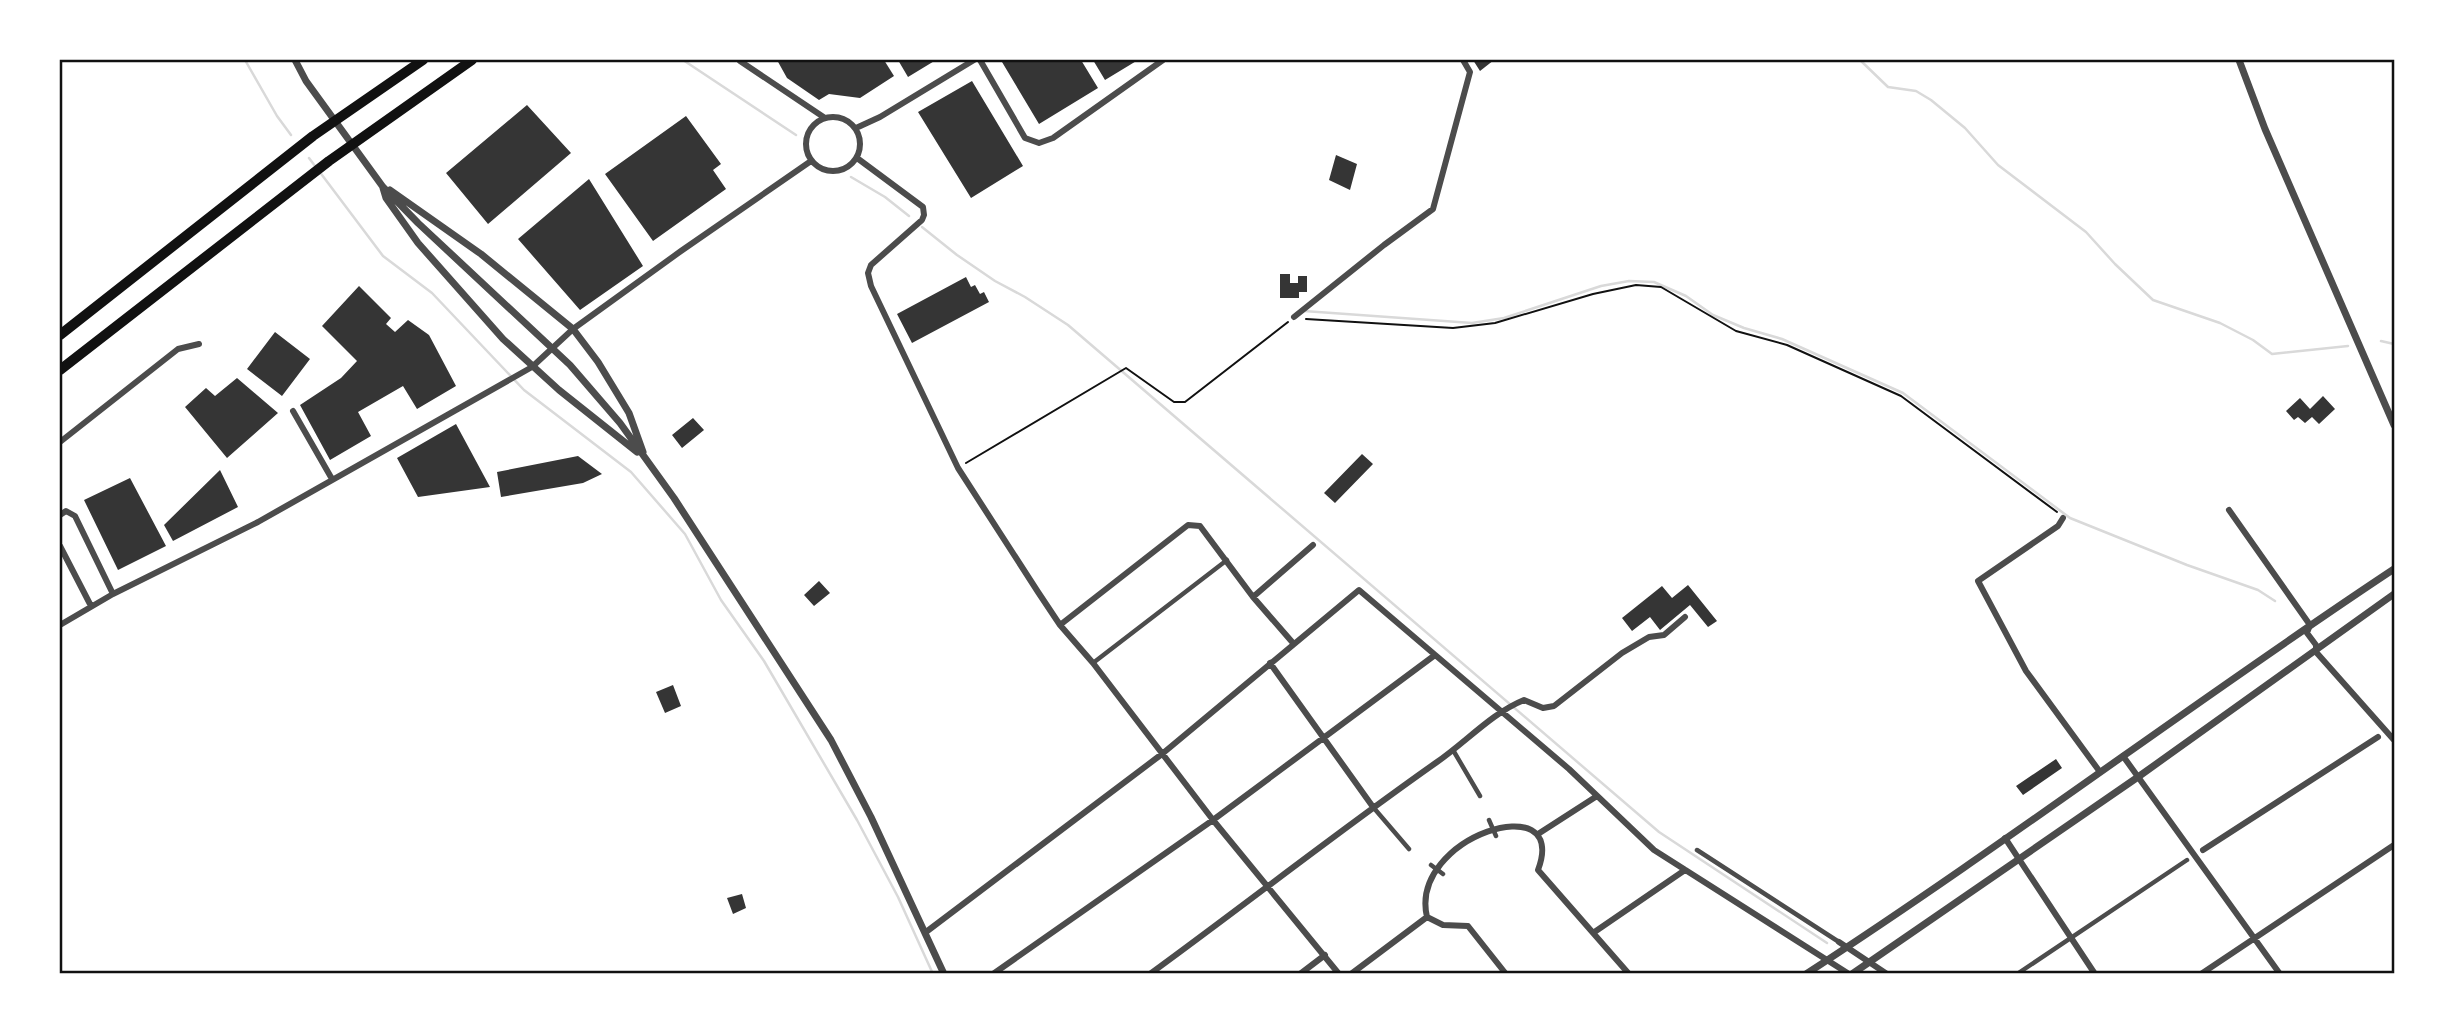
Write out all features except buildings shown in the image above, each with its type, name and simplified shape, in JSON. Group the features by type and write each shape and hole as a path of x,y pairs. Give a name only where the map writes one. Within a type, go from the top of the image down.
{"highway":[{"path":"60,335 313,136 423,60"},
{"path":"60,370 329,161 472,60"}],"street":[{"path":"295,60 306,81 383,187 570,365 620,424 674,498 831,740 944,974"},
{"path":"856,128 880,117 974,60"},
{"path":"980,60 1025,138 1039,143 1053,138 1163,60"},
{"path":"1294,317 1433,209 1470,72 1463,60"},
{"path":"2239,60 2265,129 2395,425"},
{"path":"740,61 825,118"},
{"path":"835,117 845,119 856,128 861,145 857,158 848,167 837,172 818,167 811,161 806,150 807,135 813,125 825,118 835,117"},
{"path":"857,158 923,207 922,220 871,265 869,273 871,286 958,468 1060,625 1093,663 1213,820 1339,974"},
{"path":"60,625 113,594 258,522 533,367 573,329 811,161"},
{"path":"383,187 397,194 481,254 573,329 598,362 629,413 646,459"},
{"path":"383,187 386,198 418,243 503,339 533,367 646,459"},
{"path":"60,442 178,349 199,344"},
{"path":"293,411 332,478"},
{"path":"2229,510 2310,625 2308,633 2316,645 2316,652 2395,740"},
{"path":"60,515 66,511 75,516 113,594"},
{"path":"2063,518 2058,526 1978,581 2026,671 2100,772"},
{"path":"1060,625 1188,525 1200,526 1253,597 1293,643"},
{"path":"1253,597 1313,545"},
{"path":"60,546 91,606"},
{"path":"1093,663 1227,560"},
{"path":"1807,974 2395,569"},
{"path":"926,932 1162,754 1359,590 1569,769 1654,850 1826,961 1851,974 2138,777 2395,594"},
{"path":"1150,974 1502,712 1524,700 1543,708 1554,706 1622,653 1649,637 1664,635 1685,617"},
{"path":"993,974 1213,820 1435,655"},
{"path":"1270,663 1373,807 1409,849"},
{"path":"2203,850 2378,737"},
{"path":"1453,750 1480,796"},
{"path":"2123,756 2280,974"},
{"path":"1538,834 1597,796"},
{"path":"1489,820 1495,832"},
{"path":"1427,917 1426,895 1437,870 1464,841 1512,826 1528,827 1538,834 1542,845 1542,859 1538,870 1629,974"},
{"path":"2005,838 2095,974"},
{"path":"2200,974 2395,845"},
{"path":"1697,850 1886,974"},
{"path":"2017,974 2187,860"},
{"path":"1593,933 1685,870"},
{"path":"1427,917 1443,925 1468,926 1475,931 1506,974"},
{"path":"1350,974 1427,917"},
{"path":"1300,974 1325,955"}],"path":[{"path":"958,468 1126,368 1174,402 1185,402 1294,317 1453,328 1495,323 1593,293 1636,285 1661,287 1736,331 1787,345 1901,396 2052,507 2063,518"}],"waterway":[{"path":"245,60 291,135"},
{"path":"683,60 796,135"},
{"path":"1860,60 1888,87 1916,91 1931,100 1965,128 1998,165 2086,232 2153,300 2220,323 2253,340 2272,354 2348,346"},
{"path":"309,158 315,166"},
{"path":"319,171 383,256 432,293 524,390 631,472 685,534 721,600 764,661 857,820 898,897 933,974"},
{"path":"851,177 885,197 909,216"},
{"path":"922,227 995,281 1068,325 1659,832 1827,943"},
{"path":"1304,311 1472,323 1504,318 1601,286 1629,281 1654,282 1686,296 1713,315 1782,339 1903,393 2070,518 2258,590 2275,601"},
{"path":"2381,341 2394,344"}]}
